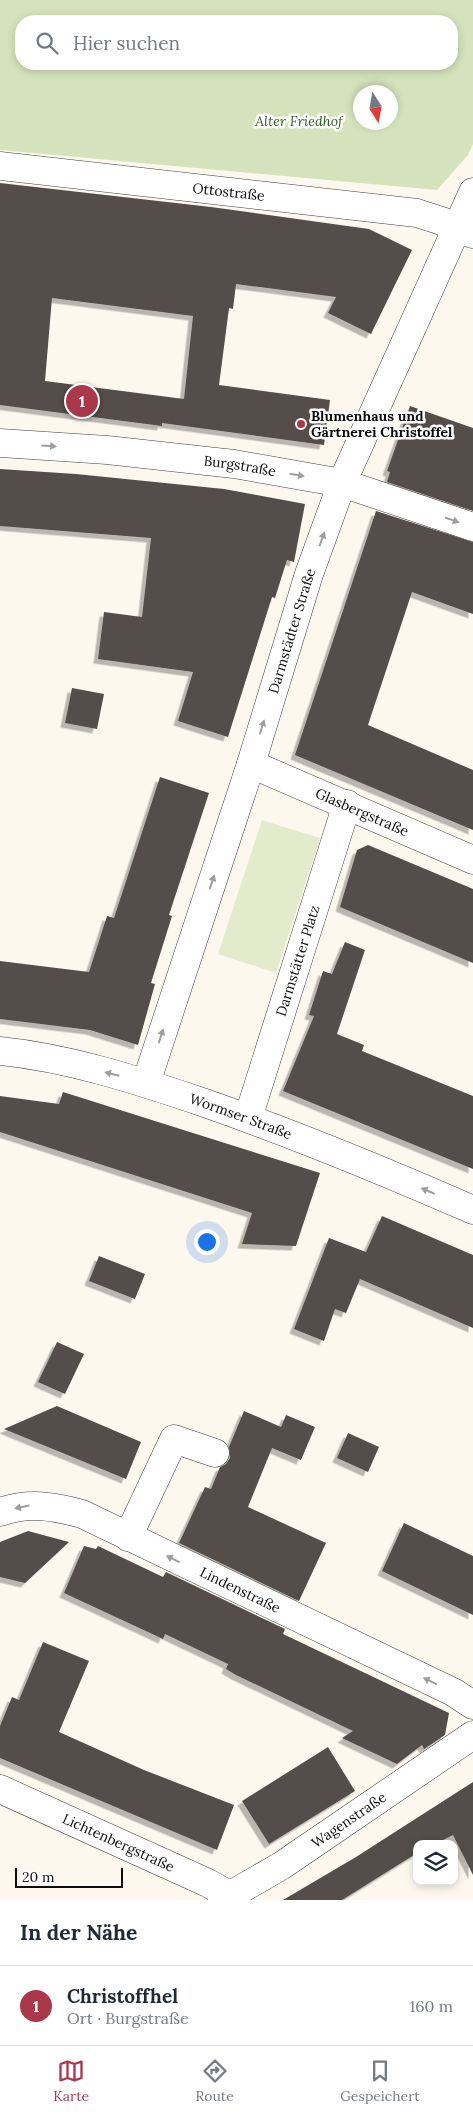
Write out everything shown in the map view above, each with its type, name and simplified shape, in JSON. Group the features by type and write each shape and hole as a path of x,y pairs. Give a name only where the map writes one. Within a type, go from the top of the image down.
{"street":[{"name":"Ottostraße","path":"0,166 417,213 465,230"},
{"name":"Darmstädter Straße","path":"146,1083 251,764 309,574 342,482 465,230 473,192"},
{"name":"Burgstraße","path":"0,443 107,450 234,464 342,482 473,528"},
{"name":"Glasbergstraße","path":"251,764 348,804 473,860"},
{"name":"Darmstätter Platz","path":"248,1118 348,804"},
{"name":"Wormser Straße","path":"0,1051 56,1060 146,1083 248,1118 473,1210"},
{"path":"128,1537 174,1438 215,1453"},
{"name":"Lindenstraße","path":"0,1512 32,1504 56,1506 82,1514 453,1692 473,1705"},
{"name":"Wagenstraße","path":"228,1898 281,1866 473,1735"},
{"name":"Lichtenbergstraße","path":"0,1789 208,1883 228,1898"}],"green space":[{"name":"Alter Friedhof","path":"0,0 473,0 473,144 468,155 437,190 0,150"},
{"path":"262,820 320,838 276,973 218,954"}],"building":[{"path":"0,183 211,207 369,229 412,250 371,334 328,313 336,297 236,284 233,309 229,308 219,385 330,400 324,445 162,423 162,426 0,405","holes":["52,298 193,316 184,399 45,381"]},
{"path":"410,406 473,428 473,511 387,482 390,472 387,471"},
{"path":"0,469 76,474 224,489 305,504 294,562 287,560 275,598 272,597 228,737 178,721 193,672 98,659 104,612 142,617 151,538 0,526"},
{"path":"376,511 473,542 473,614 412,592 368,725 473,770 473,830 295,755"},
{"path":"72,688 104,694 97,729 65,723"},
{"path":"160,777 209,793 169,915 172,916 151,983 155,984 138,1045 90,1030 0,1019 0,961 89,972 107,916 114,918"},
{"path":"368,845 473,889 473,963 340,907 357,850"},
{"path":"345,942 365,950 337,1034 364,1045 362,1051 473,1096 473,1169 283,1091 314,1016 309,1015 323,971 332,974"},
{"path":"63,1092 320,1173 296,1246 242,1244 252,1213 0,1132 0,1096 59,1104"},
{"path":"382,1216 473,1255 473,1328 360,1279 346,1313 335,1309 324,1341 294,1329 329,1238 366,1252"},
{"path":"99,1256 145,1274 135,1299 89,1281"},
{"path":"57,1342 84,1354 65,1394 38,1382"},
{"path":"57,1406 141,1442 126,1479 4,1429"},
{"path":"244,1411 281,1427 286,1415 315,1427 301,1460 272,1448 248,1507 326,1543 299,1601 179,1543 205,1487 211,1489 220,1467 226,1464 230,1458 229,1447"},
{"path":"348,1433 379,1447 368,1472 337,1458"},
{"path":"404,1523 473,1556 473,1615 382,1571"},
{"path":"28,1531 69,1542 25,1583 0,1577 0,1542"},
{"path":"84,1546 96,1549 98,1546 163,1577 166,1572 285,1629 283,1634 449,1713 445,1735 424,1749 422,1745 397,1764 342,1738 353,1731 236,1675 226,1669 228,1664 165,1634 163,1639 64,1593"},
{"path":"43,1642 89,1661 59,1732 144,1770 234,1805 217,1850 0,1758 0,1726 12,1697 19,1700"},
{"path":"328,1747 355,1791 269,1844 242,1801"},
{"path":"473,1782 473,1875 458,1845 458,1840 456,1840 453,1835 443,1840 413,1840 413,1856 342,1900 283,1900 356,1857"}],"place":[{"name":"Christoffhel","path":"82,401"},
{"name":"Blumenhaus und Gärtnerei Christoffel","path":"301,424"}]}
